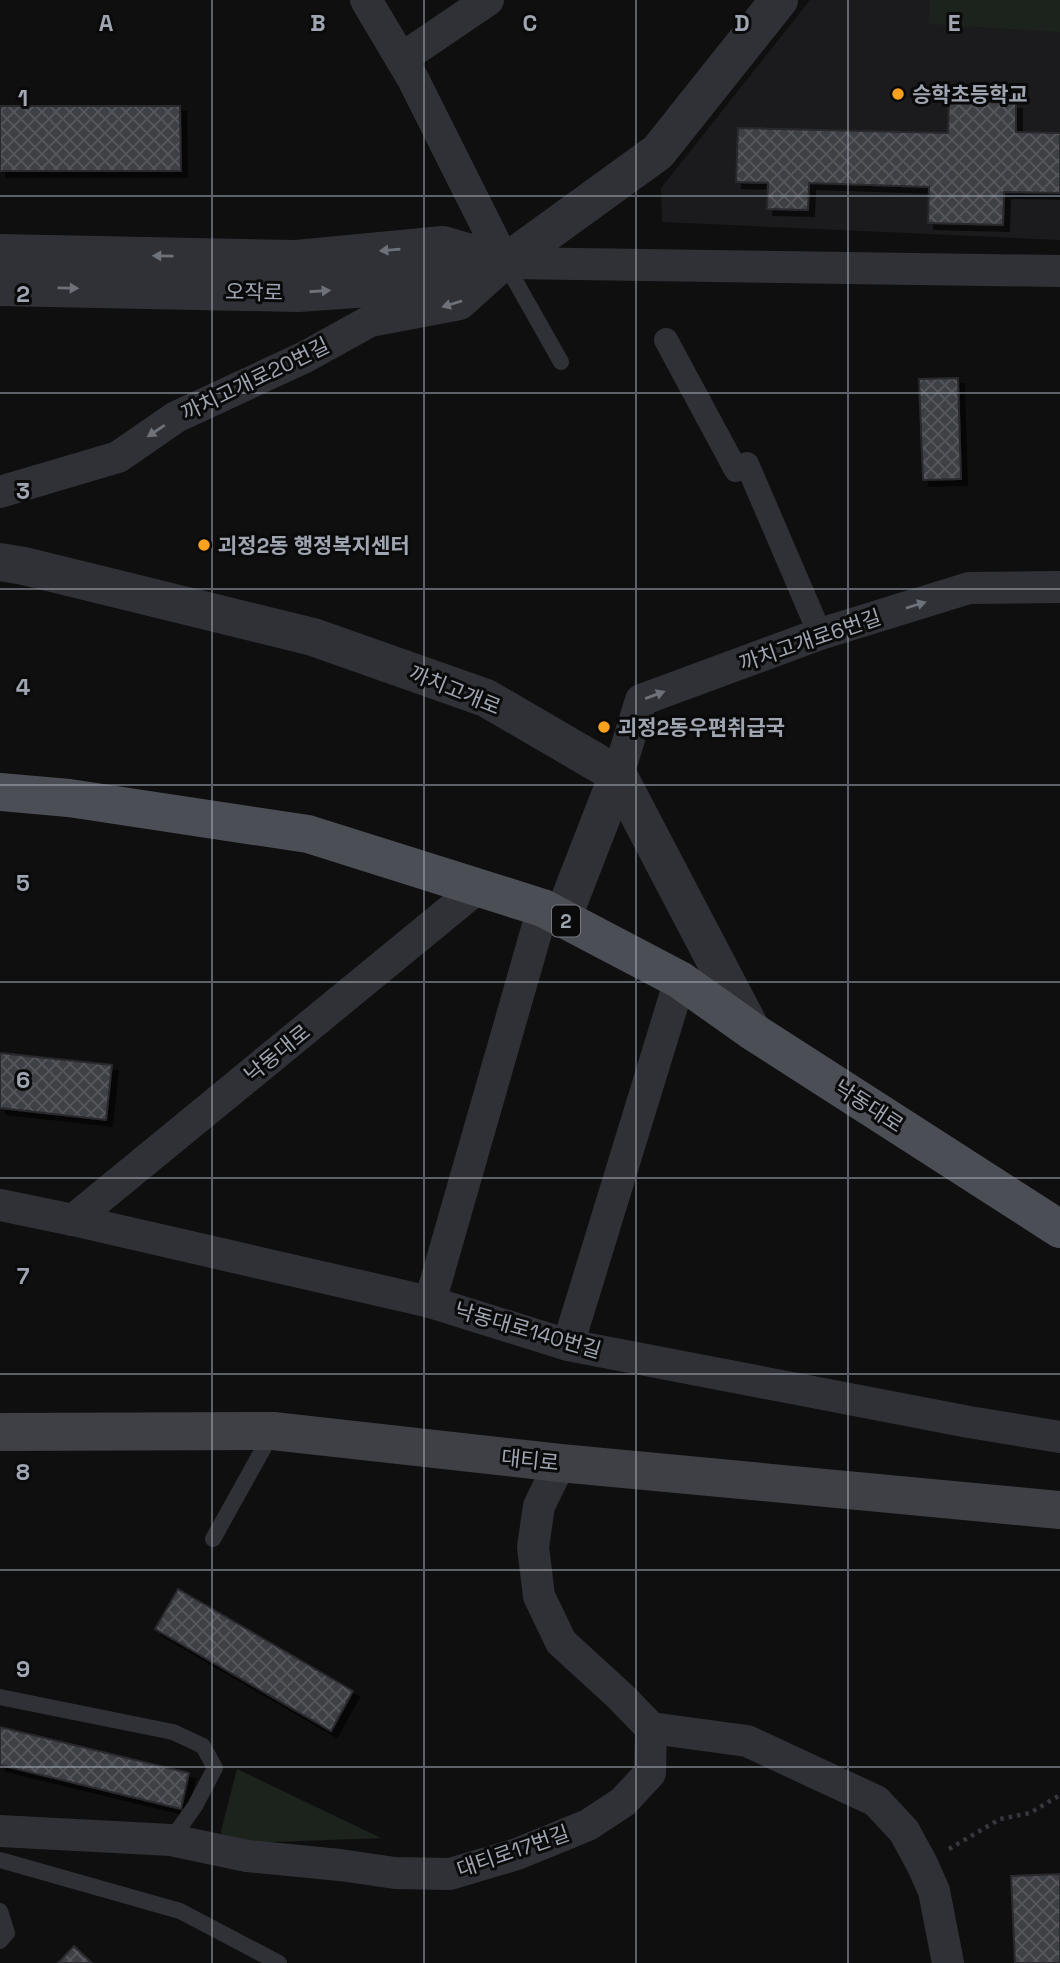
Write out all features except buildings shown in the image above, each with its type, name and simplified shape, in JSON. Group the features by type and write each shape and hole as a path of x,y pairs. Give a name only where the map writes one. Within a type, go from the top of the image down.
{"main road":[{"name":"낙동대로","path":"0,792 69,798 309,834 480,886 552,913 680,980 752,1031 1060,1229"},
{"name":"대티로","path":"0,1432 273,1431 560,1463 1060,1510"}],"street":[{"path":"366,0 401,59 505,263 1060,271"},
{"path":"401,59 488,0"},
{"name":"오작로","path":"0,287 298,293 398,286 459,277 505,263 658,152 779,0"},
{"name":"오작로","path":"0,253 297,259 443,245 505,263"},
{"name":"까치고개로20번길","path":"0,492 118,457 176,417 305,357 370,321 460,304 505,263"},
{"path":"666,340 736,470 747,464 820,634"},
{"name":"까치고개로","path":"0,562 325,642 486,698 618,775"},
{"name":"까치고개로6번길","path":"618,775 641,699 820,634 970,589 1060,587"},
{"path":"430,1302 552,913 618,775"},
{"path":"618,775 752,1031"},
{"name":"낙동대로","path":"73,1220 480,886"},
{"path":"568,1345 680,980"},
{"name":"낙동대로140번길","path":"0,1205 430,1302 568,1345 1060,1437"},
{"path":"560,1463 539,1506 533,1547 539,1596 561,1642 651,1728 747,1741 876,1801 904,1831 922,1864 934,1891 948,1963"},
{"name":"대티로17번길","path":"0,1831 171,1840 247,1856 395,1873 450,1874 517,1854 576,1830 623,1802 650,1773 651,1728"}],"lane":[{"path":"505,263 561,362"},
{"path":"213,1539 273,1431"},
{"path":"0,1697 173,1732 203,1746 215,1768 195,1806 171,1840"},
{"path":"0,1860 180,1911 279,1963"},
{"path":"0,1910 7,1933 0,1941"}],"path":[{"path":"922,1864 1000,1819 1030,1813 1060,1795"}],"shaded area":[{"name":"승학초등학교","path":"810,0 1060,0 1060,240 662,222 661,188"},
{"path":"930,0 1060,0 1060,32 929,24"},
{"path":"237,1769 381,1838 223,1844 221,1831"}],"place":[{"name":"승학초등학교","path":"898,94"},
{"name":"괴정2동 행정복지센터","path":"204,545"},
{"name":"괴정2동우편취급국","path":"604,727"}]}
